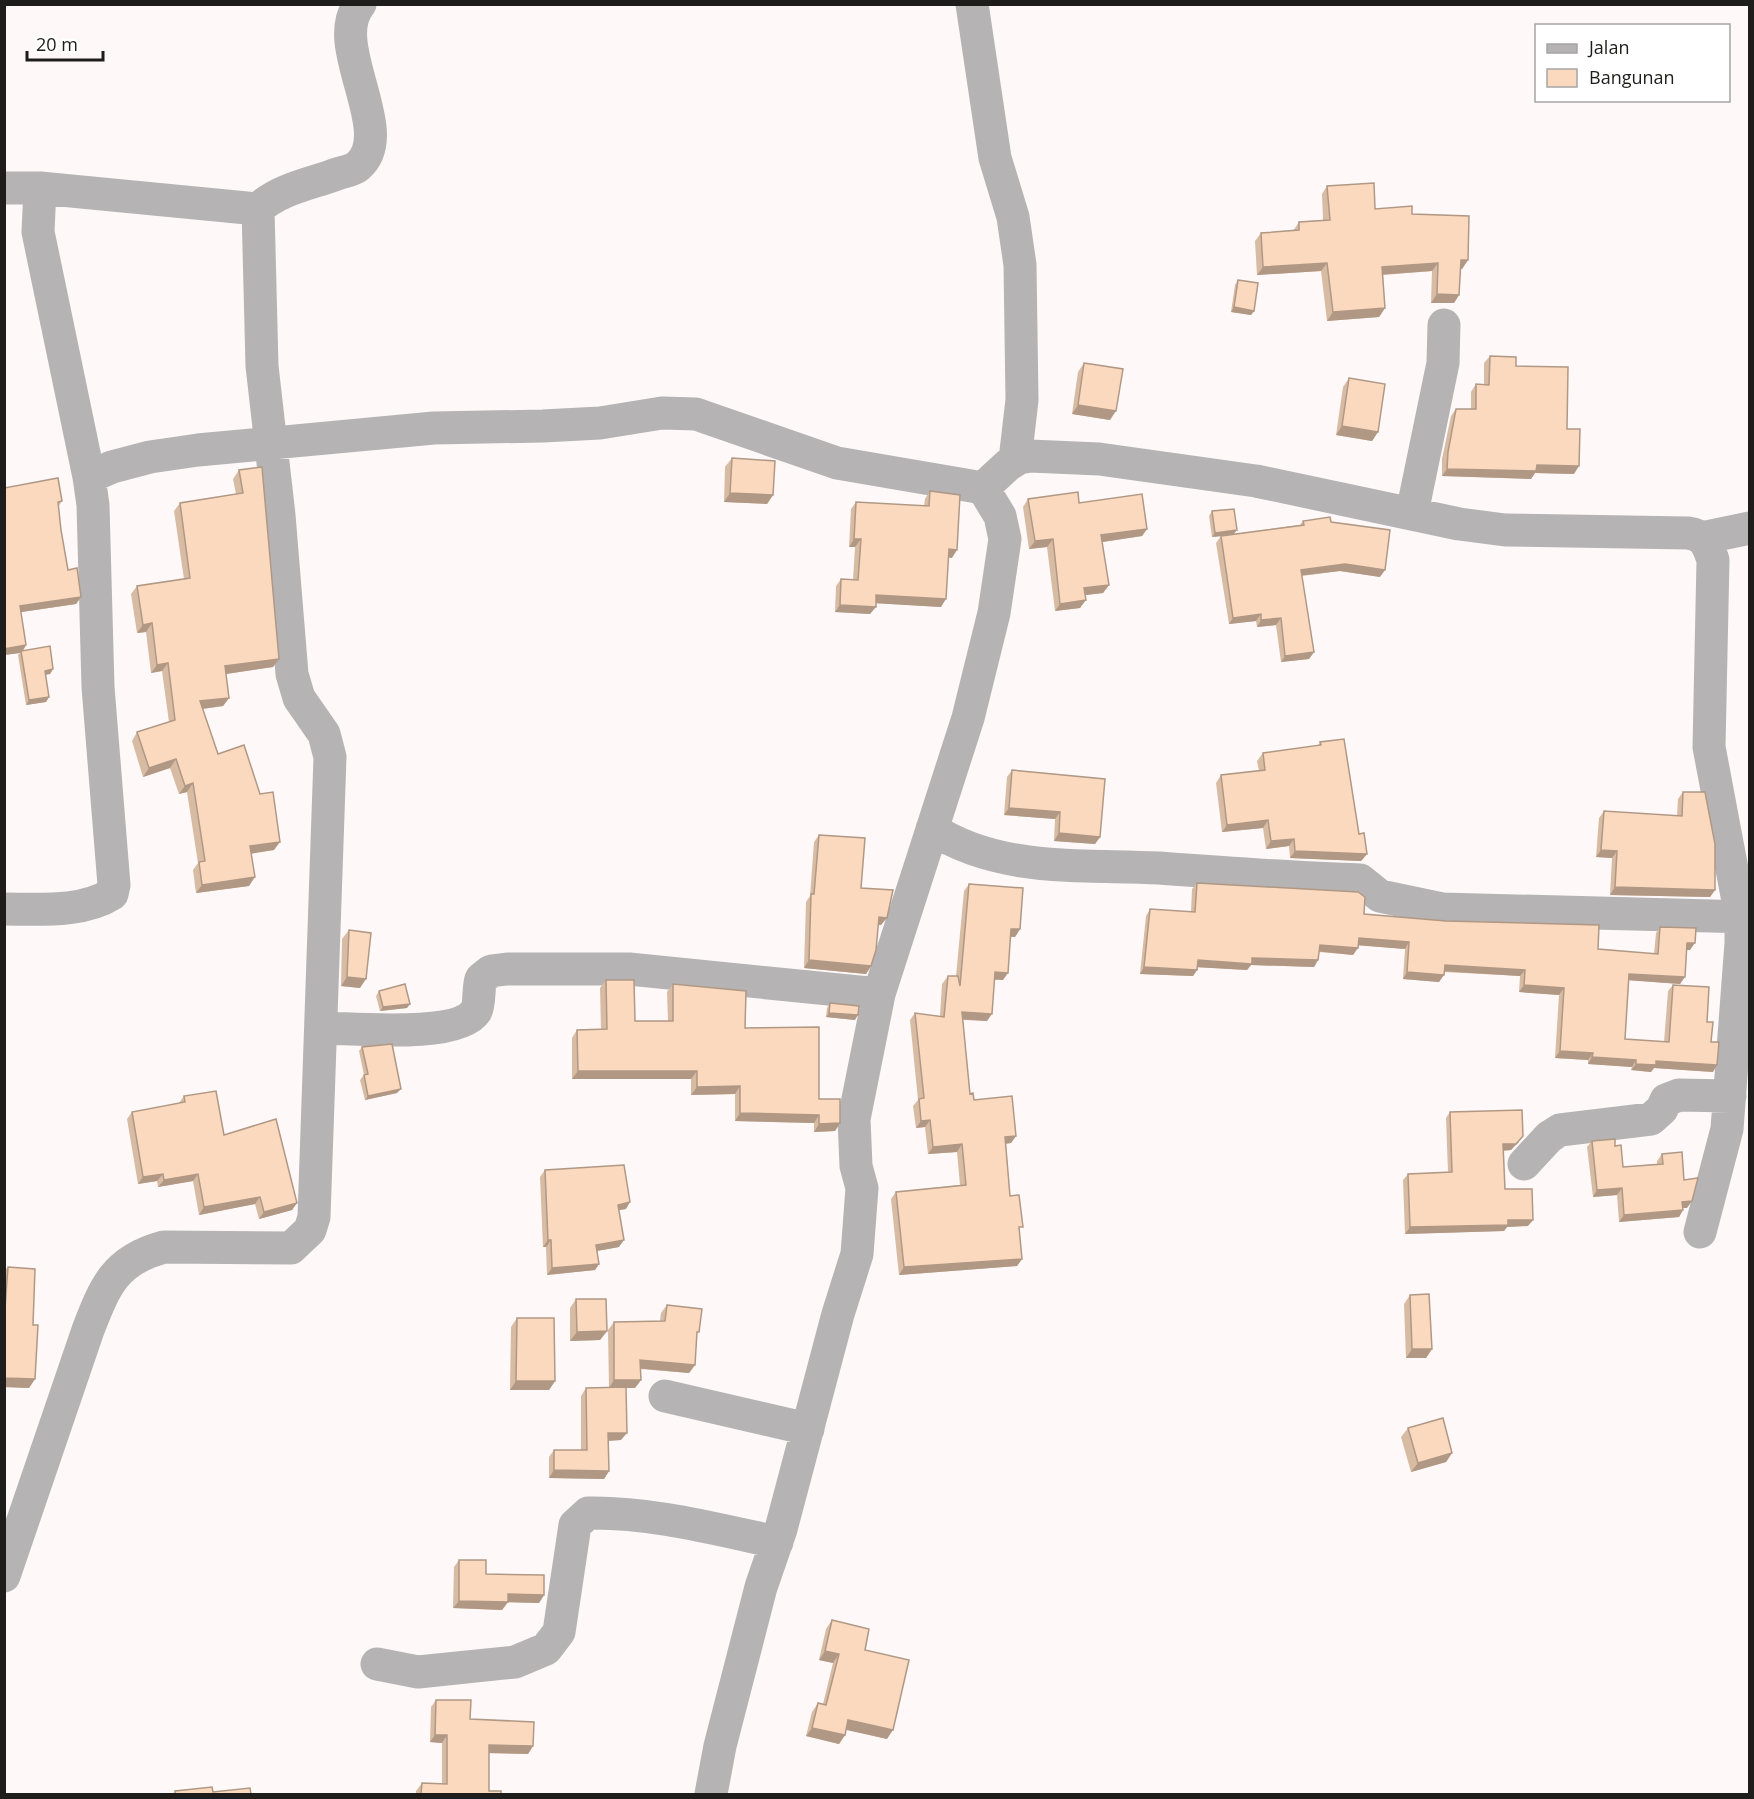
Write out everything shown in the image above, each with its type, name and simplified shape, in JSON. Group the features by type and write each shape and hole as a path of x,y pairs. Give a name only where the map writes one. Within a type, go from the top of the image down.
{"street":[{"path":"4,188 40,188 258,209 282,193 358,166 369,149 369,118 352,49 352,14 360,4"},
{"path":"972,4 995,158 1013,217 1020,265 1022,400 1016,460"},
{"path":"4,909 52,909 101,901 112,894 114,885 98,687 93,505 38,232 40,188"},
{"path":"4,1576 88,1330 101,1297 120,1267 148,1251 164,1246 291,1248 310,1230 314,1216 330,757 324,734 299,698 292,674 262,366 258,209"},
{"path":"1412,513 1443,363 1444,325"},
{"path":"89,477 112,467 150,457 198,450 434,428 600,423 678,412 696,414 837,463 983,488 1000,516 1005,539 994,613 968,718 879,994 854,1119 856,1166 862,1188 857,1254 838,1314 777,1542 761,1587 720,1746 711,1794"},
{"path":"983,488 1016,460 1030,456 1099,459 1256,482 1459,524 1505,530 1688,533 1702,538 1708,545 1713,561 1708,747 1745,917 1727,1129 1700,1233"},
{"path":"1702,538 1749,528"},
{"path":"932,829 970,850 1018,860 1121,869 1156,868 1360,880 1380,896 1442,909 1745,917"},
{"path":"321,1028 431,1029 450,1026 468,1020 477,1009 481,979 491,971 507,969 629,969 879,994"},
{"path":"1524,1164 1549,1137 1560,1130 1651,1119 1662,1109 1666,1100 1679,1095 1730,1096"},
{"path":"665,1396 808,1429"},
{"path":"377,1664 418,1672 515,1662 546,1649 559,1632 575,1525 588,1513 611,1512 671,1520 777,1542"}],"building":[{"path":"1374,183 1375,209 1412,206 1412,214 1469,216 1468,260 1461,260 1459,295 1437,294 1438,263 1382,267 1385,308 1333,312 1327,263 1263,267 1261,233 1299,230 1299,222 1330,220 1327,186"},
{"path":"1238,280 1258,283 1254,311 1234,307"},
{"path":"1490,356 1516,357 1516,366 1568,367 1567,429 1580,429 1579,466 1537,465 1536,471 1447,469 1456,409 1476,409 1476,384 1489,385"},
{"path":"1084,363 1123,369 1116,411 1078,405"},
{"path":"1349,378 1385,384 1378,432 1342,426"},
{"path":"732,458 775,461 773,495 730,493"},
{"path":"262,467 279,659 225,666 229,698 200,701 218,754 244,745 260,794 273,792 280,842 250,846 255,877 202,885 199,862 205,861 193,783 185,786 176,759 149,768 137,732 175,720 168,663 157,665 152,623 143,625 137,586 190,578 180,503 243,493 239,470"},
{"path":"58,478 62,501 58,502 61,530 68,570 77,568 81,597 20,606 26,645 4,649 4,488"},
{"path":"930,491 960,495 957,550 949,549 946,599 876,595 876,607 840,605 841,579 858,580 861,539 854,539 856,502 929,506"},
{"path":"1078,492 1079,503 1142,494 1147,529 1101,535 1109,585 1084,588 1086,600 1060,604 1053,539 1035,541 1028,499"},
{"path":"1234,509 1237,530 1215,533 1212,511"},
{"path":"1330,517 1331,522 1390,530 1385,570 1345,564 1301,570 1314,652 1285,656 1281,618 1261,620 1261,614 1233,618 1221,536 1304,525 1303,521"},
{"path":"50,646 53,669 45,671 49,697 29,700 21,651"},
{"path":"1344,739 1359,834 1364,833 1367,854 1295,851 1294,839 1271,841 1268,820 1227,825 1221,775 1265,770 1263,753 1321,745 1320,742"},
{"path":"1012,770 1105,779 1100,837 1059,833 1060,812 1009,808"},
{"path":"1683,792 1705,792 1715,844 1715,890 1615,887 1617,851 1601,850 1604,811 1682,816"},
{"path":"819,835 865,838 861,888 893,890 887,918 879,917 876,950 871,966 809,960 811,894 814,894"},
{"path":"1197,883 1358,892 1365,897 1364,914 1446,921 1599,925 1598,949 1658,954 1660,927 1696,928 1695,943 1687,943 1685,977 1629,974 1625,1039 1669,1042 1673,985 1709,987 1707,1022 1713,1022 1711,1042 1719,1042 1717,1065 1656,1061 1656,1065 1636,1064 1636,1060 1592,1057 1593,1053 1560,1051 1564,988 1524,985 1525,970 1445,965 1444,975 1407,972 1409,942 1359,938 1358,948 1320,945 1318,960 1252,958 1252,964 1198,960 1197,970 1144,967 1150,909 1195,912"},
{"path":"969,884 1023,888 1020,929 1011,929 1008,973 995,972 992,1014 962,1012 970,1094 973,1093 974,1100 1012,1096 1016,1136 1005,1137 1010,1196 1019,1195 1023,1227 1019,1227 1022,1259 904,1267 896,1192 966,1185 962,1144 933,1147 930,1120 921,1121 919,1099 924,1098 915,1013 944,1017 948,976 958,976 960,986"},
{"path":"349,930 371,933 366,979 347,977"},
{"path":"606,980 634,980 635,1021 673,1021 673,984 746,991 745,1028 819,1027 819,1099 840,1099 840,1123 819,1124 819,1115 740,1113 740,1086 697,1087 697,1071 578,1071 577,1030 607,1029"},
{"path":"405,984 410,1004 383,1007 379,991"},
{"path":"830,1003 859,1006 858,1015 829,1013"},
{"path":"392,1044 401,1089 368,1096 364,1075 368,1074 362,1047"},
{"path":"216,1091 224,1135 276,1119 297,1203 264,1212 260,1197 204,1207 198,1174 164,1180 163,1174 143,1177 132,1112 185,1102 184,1096"},
{"path":"1522,1110 1523,1136 1516,1144 1503,1144 1505,1189 1532,1189 1533,1220 1508,1220 1508,1225 1410,1227 1408,1174 1452,1172 1450,1112"},
{"path":"1615,1139 1615,1146 1621,1145 1623,1167 1663,1164 1662,1154 1682,1152 1684,1180 1698,1178 1692,1201 1682,1202 1683,1210 1624,1215 1622,1188 1597,1190 1592,1141"},
{"path":"624,1165 630,1202 618,1205 624,1240 596,1245 599,1264 552,1268 551,1240 548,1240 545,1170"},
{"path":"8,1267 35,1269 33,1325 38,1325 35,1379 4,1378 4,1322"},
{"path":"1429,1294 1432,1349 1412,1349 1410,1295"},
{"path":"576,1299 606,1299 607,1331 577,1332"},
{"path":"667,1305 702,1309 699,1332 697,1332 695,1365 640,1360 641,1380 614,1380 614,1322 665,1321"},
{"path":"517,1318 554,1318 555,1381 516,1381"},
{"path":"626,1387 627,1433 608,1433 609,1471 554,1470 554,1450 587,1450 586,1388"},
{"path":"1443,1418 1452,1453 1418,1463 1408,1428"},
{"path":"459,1560 486,1560 486,1574 544,1575 544,1595 508,1594 508,1602 459,1601"},
{"path":"832,1620 869,1629 865,1650 909,1660 893,1730 848,1720 845,1735 812,1728 818,1703 826,1705 839,1654 825,1651"},
{"path":"436,1700 471,1700 470,1719 534,1722 533,1746 489,1745 489,1791 501,1791 501,1794 421,1794 422,1783 447,1784 447,1735 435,1735"},
{"path":"212,1787 213,1792 250,1788 251,1794 175,1794 175,1791"}]}
